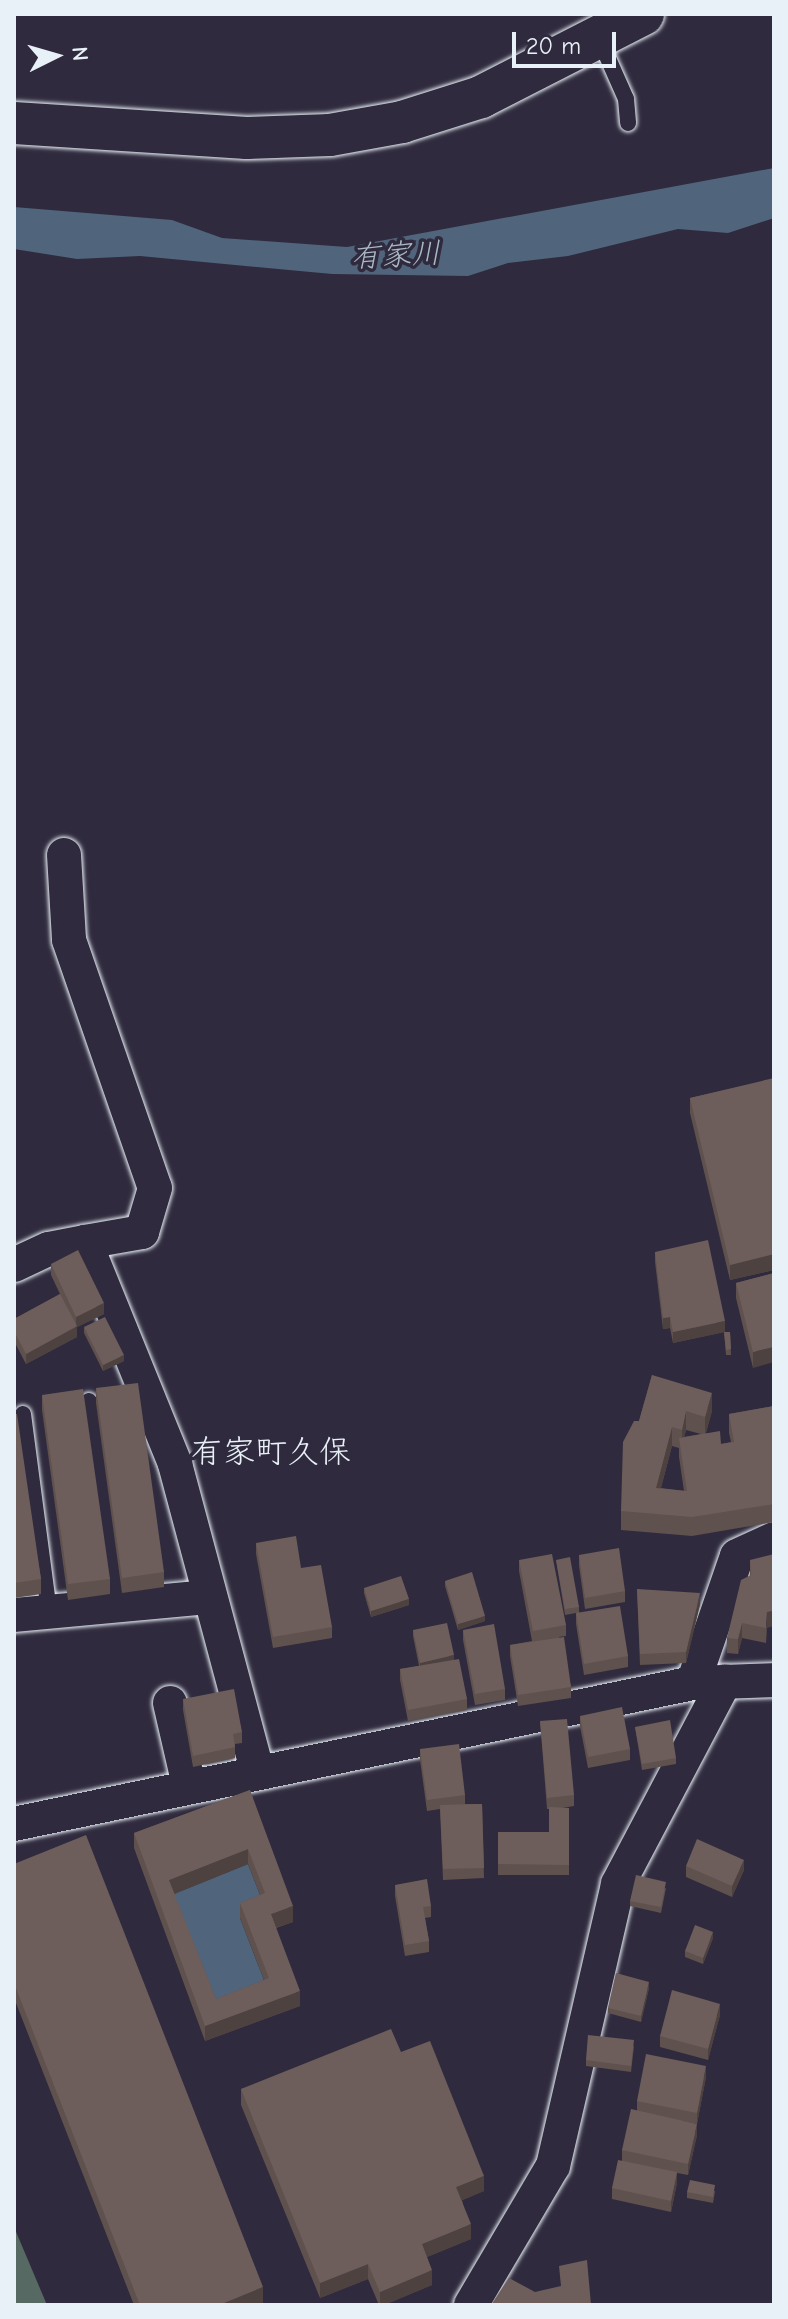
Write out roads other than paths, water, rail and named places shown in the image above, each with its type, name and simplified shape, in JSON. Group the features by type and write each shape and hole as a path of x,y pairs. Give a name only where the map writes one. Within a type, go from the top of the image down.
{"street":[{"path":"14,123 247,138 330,135 402,122 481,97 643,14"},
{"path":"14,1265 49,1249 142,1232 155,1188 69,940 64,855"},
{"path":"85,1242 175,1464 207,1597 257,1770"},
{"path":"471,2305 553,2166 618,1884 709,1682 737,1556 774,1539"},
{"path":"14,1615 207,1597"},
{"path":"14,1824 257,1770 709,1682 774,1680"},
{"path":"170,1703 189,1785"}],"lane":[{"path":"598,36 626,99 628,123"},
{"path":"89,1401 117,1605"},
{"path":"23,1414 49,1612"}],"water":[{"name":"有家川","path":"774,168 774,218 728,233 678,229 568,256 508,263 468,276 332,274 140,256 77,259 14,249 14,207 172,220 222,238 347,247"},
{"path":"248,1864 265,1908 240,1918 269,1993 216,2015 169,1896"}],"district":[{"name":"有家町久保","path":"271,1452"}]}
